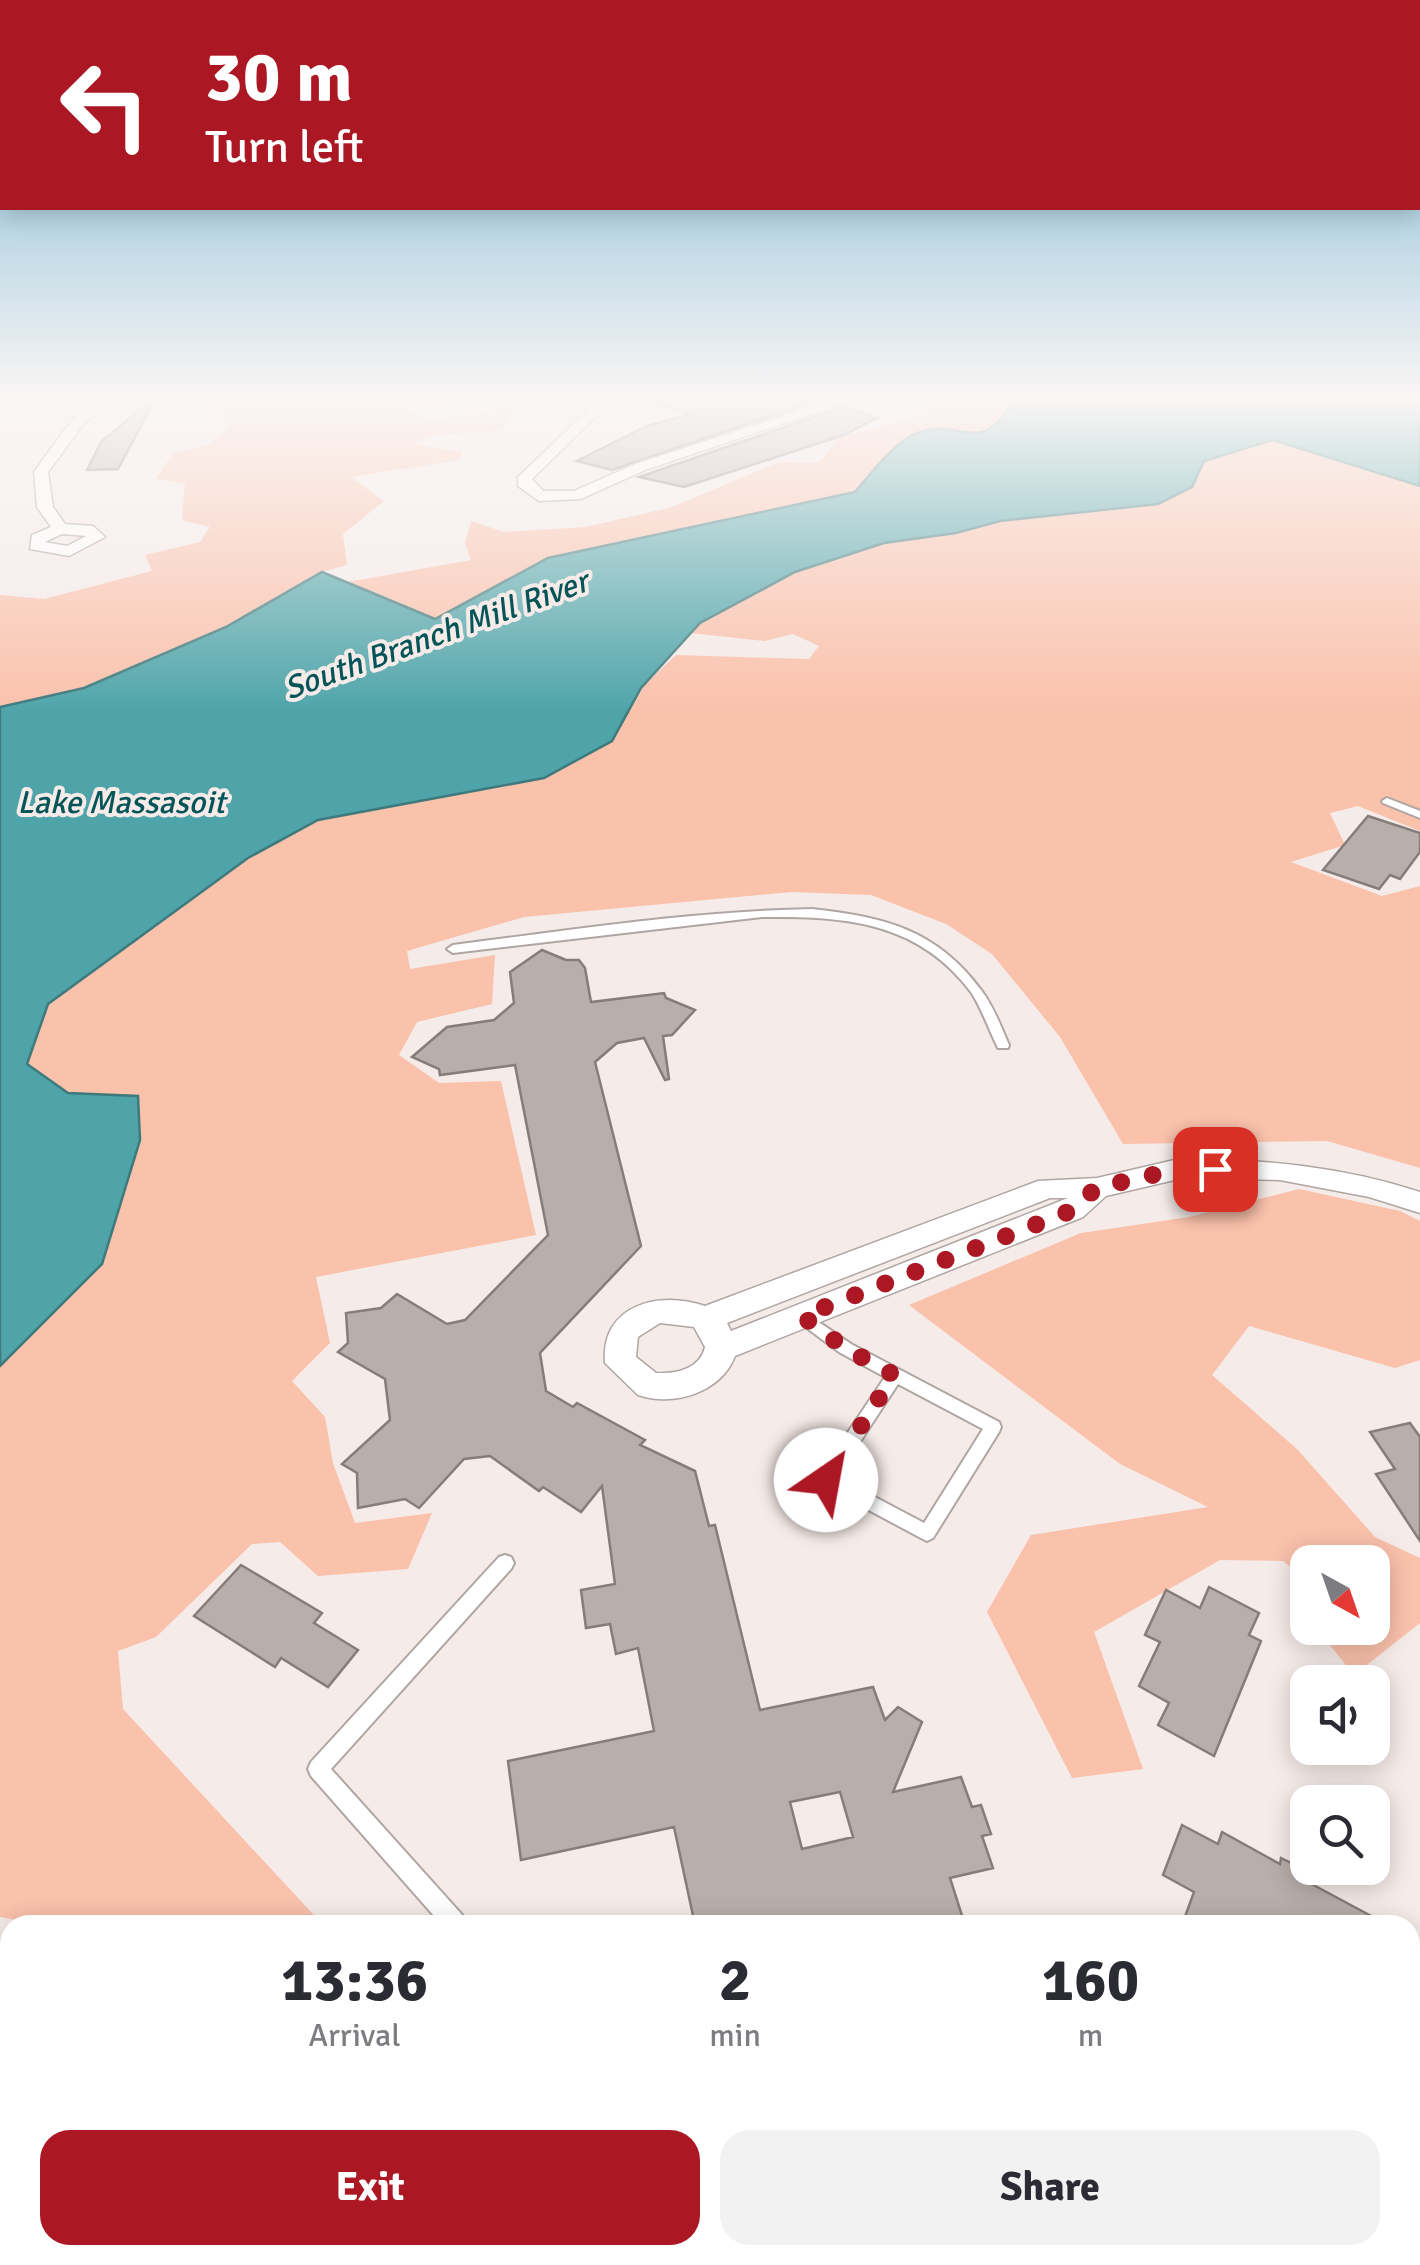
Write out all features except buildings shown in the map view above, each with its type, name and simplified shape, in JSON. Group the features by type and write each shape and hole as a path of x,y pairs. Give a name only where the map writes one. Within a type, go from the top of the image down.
{"street":[{"path":"45,502 60,529"},
{"path":"705,1320 1048,1188 1096,1188 1183,1168 1280,1170 1372,1188 1420,1203"},
{"path":"720,1348 1073,1210 1096,1188"},
{"path":"784,1289 802,1316"},
{"path":"682,1309 705,1320 716,1333 720,1348 712,1370 677,1388 649,1386 621,1363 619,1341 631,1322 642,1315 682,1309"}],"lane":[{"path":"1387,801 1420,815"},
{"path":"452,949 777,912 864,918 914,935 960,968 980,991 1002,1045"},
{"path":"802,1316 845,1348 993,1427 926,1534 826,1480 894,1375"},
{"path":"447,1915 318,1768 505,1563"}],"shaded area":[{"path":"183,502 383,502 343,534 347,565 322,572 226,627 84,689 0,707 0,595 44,599 152,571 145,555 200,542 210,527 182,520"},
{"path":"685,502 810,502 548,558 435,619 348,582 471,560 465,543 471,521 504,532 586,527"},
{"path":"1420,502 1420,831 1358,806 1330,813 1345,845 1291,862 1382,896 1420,886 1420,1168 1327,1141 1123,1144 1060,1037 992,954 946,924 871,895 792,892 524,917 407,951 410,969 495,955 492,1004 417,1022 399,1055 439,1083 501,1081 536,1235 316,1277 330,1343 292,1381 325,1417 333,1463 355,1523 432,1513 408,1569 318,1576 280,1542 252,1544 156,1637 118,1651 123,1709 314,1915 0,1915 0,1366 102,1264 137,1096 68,1093 27,1063 48,1004 248,858 318,820 427,798 612,741 641,688 676,655 809,659 819,646 793,634 764,641 691,633 700,623 795,572 884,543 956,533 1000,521 1158,504"},
{"path":"1299,1189 1400,1211 1420,1221 1420,1360 1395,1368 1249,1326 1212,1375 1297,1449 1375,1537 1420,1558 1420,1623 1367,1665 1346,1665 1330,1645 1390,1645 1390,1545 1290,1545 1290,1567 1283,1561 1220,1560 1094,1632 1143,1769 1072,1778 987,1612 1031,1535 1208,1507 1120,1464 909,1305 1081,1233 1189,1217"}],"water":[{"name":"Lake Massasoit","path":"810,502 1163,502 1000,521 956,533 884,543 795,572 700,623 641,688 612,741 544,778 318,820 248,858 48,1004 27,1064 68,1093 138,1096 140,1140 102,1264 0,1366 0,707 84,688 226,627 322,572 435,619 548,558"}],"route":[{"path":"826,1480 894,1375 845,1348 802,1316 1073,1210 1096,1188 1183,1168 1215,1169"}],"water label":[{"name":"South Branch Mill River","path":"436,635"}]}
